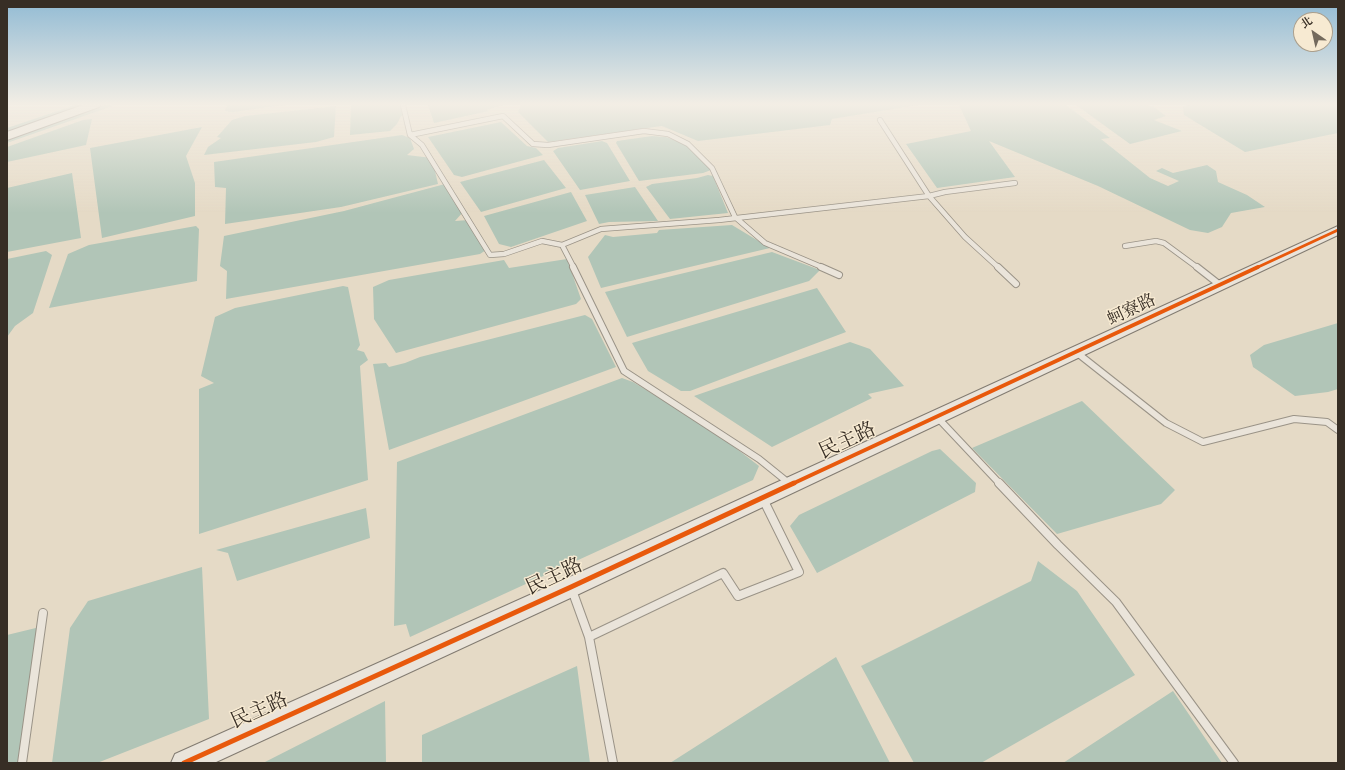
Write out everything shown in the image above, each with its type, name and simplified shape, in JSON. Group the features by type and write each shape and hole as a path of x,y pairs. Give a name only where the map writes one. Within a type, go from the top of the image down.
{"street":[{"name":"蚵寮路","path":"937,417 1338,230"},
{"name":"民主路","path":"184,763 571,587 937,417"}],"lane":[{"path":"417,141 422,145 490,255 504,254 542,241 562,245 601,229 719,220 929,196 945,192 1015,183"},
{"path":"530,141 533,144 548,146 580,141"},
{"path":"682,141 688,144 712,168 735,217 765,243 840,275"},
{"path":"893,141 929,196 965,237 1016,284"},
{"path":"1125,246 1156,241 1164,243 1220,285"},
{"path":"562,245 624,371 759,459 791,485"},
{"path":"1076,352 1166,423 1203,442 1294,419 1327,422 1338,430"},
{"path":"937,417 1058,545 1116,602 1234,763"},
{"path":"589,637 723,573 738,596 799,572 763,498"},
{"path":"571,587 589,637 613,763"},
{"path":"22,763 43,613"}],"shaded area":[{"path":"24,141 87,141 86,145 7,162 7,147"},
{"path":"128,141 194,141 186,156 195,183 195,216 102,238 90,148"},
{"path":"217,141 320,141 204,155 208,147"},
{"path":"361,141 411,141 414,149 407,155 432,158 438,184 341,207 225,224 226,188 215,187 214,162"},
{"path":"431,141 522,141 527,146 536,148 543,155 462,177 454,175"},
{"path":"602,141 607,143 630,181 580,190 553,151 558,148"},
{"path":"617,141 676,141 687,145 711,170 703,173 639,181 616,143"},
{"path":"921,141 1103,141 1150,178 1168,186 1179,181 1156,171 1162,168 1173,173 1207,165 1216,171 1218,182 1247,195 1265,207 1231,213 1222,227 1208,233 1190,230 1098,186 989,141 1015,177 937,188 906,144"},
{"path":"1126,141 1142,141 1130,144"},
{"path":"1227,141 1299,141 1245,152"},
{"path":"544,160 566,188 481,212 460,182"},
{"path":"72,173 81,238 7,252 7,188"},
{"path":"708,175 713,176 728,213 670,219 646,187 652,184 697,178"},
{"path":"445,184 463,212 455,221 469,220 486,250 480,254 226,299 227,271 220,266 224,236 344,211"},
{"path":"635,187 658,221 609,222 599,224 585,195"},
{"path":"571,192 587,221 511,247 499,244 484,216"},
{"path":"732,225 770,248 601,288 588,257 605,235 613,237 657,233 659,230"},
{"path":"196,226 199,229 197,281 49,308 68,254 89,245"},
{"path":"46,251 52,255 33,313 15,326 7,337 7,259"},
{"path":"772,252 820,270 809,281 627,337 605,292"},
{"path":"567,259 581,299 576,304 396,353 374,319 373,287 389,280 504,260 509,268"},
{"path":"343,286 348,287 360,345 357,350 364,352 368,360 360,366 368,480 199,534 199,389 214,383 201,376 215,317 235,308"},
{"path":"817,288 846,332 690,391 681,391 648,371 632,343"},
{"path":"585,315 592,319 616,367 389,450 373,364 386,363 389,367 420,357"},
{"path":"1338,323 1338,389 1328,392 1295,396 1253,367 1250,355 1264,345"},
{"path":"850,342 870,349 904,386 868,394 872,398 772,447 694,396"},
{"path":"622,378 633,382 711,429 759,466 753,480 410,637 406,624 394,626 397,462"},
{"path":"1082,401 1175,490 1161,504 1057,534 972,448"},
{"path":"940,449 976,483 975,492 817,573 790,526 799,515 932,451"},
{"path":"366,508 370,538 237,581 228,553 216,550"},
{"path":"1038,561 1077,591 1135,675 981,763 914,763 861,666 1031,581"},
{"path":"202,567 209,719 97,763 52,763 70,628 88,601"},
{"path":"44,626 19,763 7,763 7,635"},
{"path":"836,657 890,763 670,763"},
{"path":"577,666 590,763 422,763 422,735"},
{"path":"1173,691 1222,763 1063,763"},
{"path":"385,701 386,763 263,763"}],"cycle path":[{"path":"184,763 571,587 1338,230"}]}
